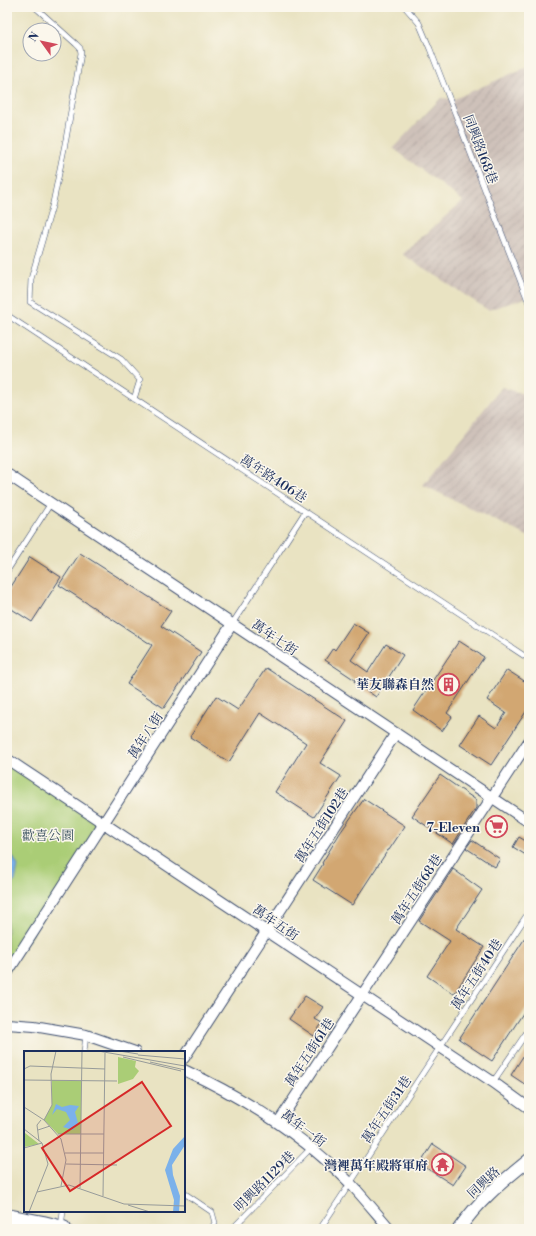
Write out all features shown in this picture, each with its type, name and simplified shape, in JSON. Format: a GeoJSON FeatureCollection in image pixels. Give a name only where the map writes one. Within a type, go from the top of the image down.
{"type":"FeatureCollection","features":[{"type":"Feature","properties":{"kind":"main road"},"geometry":{"type":"LineString","coordinates":[[7,1217],[62,1229]]}},
{"type":"Feature","properties":{"kind":"street","name":"萬年七街"},"geometry":{"type":"LineString","coordinates":[[7,474],[529,822]]}},
{"type":"Feature","properties":{"kind":"street","name":"萬年八街"},"geometry":{"type":"LineString","coordinates":[[7,973],[232,624]]}},
{"type":"Feature","properties":{"kind":"street","name":"萬年五街102巷"},"geometry":{"type":"LineString","coordinates":[[185,1056],[396,733]]}},
{"type":"Feature","properties":{"kind":"street","name":"萬年五街68巷"},"geometry":{"type":"LineString","coordinates":[[362,995],[529,741]]}},
{"type":"Feature","properties":{"kind":"street","name":"萬年五街"},"geometry":{"type":"LineString","coordinates":[[7,759],[493,1082],[529,1108]]}},
{"type":"Feature","properties":{"kind":"street","name":"萬年五街61巷"},"geometry":{"type":"LineString","coordinates":[[278,1123],[362,995]]}},
{"type":"Feature","properties":{"kind":"street"},"geometry":{"type":"LineString","coordinates":[[7,1024],[34,1026],[86,1035],[132,1051]]}},
{"type":"Feature","properties":{"kind":"street","name":"萬年一街"},"geometry":{"type":"LineString","coordinates":[[185,1070],[204,1079],[241,1100],[278,1123],[311,1148],[350,1183],[390,1229]]}},
{"type":"Feature","properties":{"kind":"street","name":"同興路"},"geometry":{"type":"LineString","coordinates":[[459,1229],[486,1196],[529,1160]]}},
{"type":"Feature","properties":{"kind":"lane"},"geometry":{"type":"LineString","coordinates":[[35,7],[76,44],[80,48],[81,53],[53,203],[31,279],[30,302],[121,359],[140,380],[134,399]]}},
{"type":"Feature","properties":{"kind":"lane","name":"同興路168巷"},"geometry":{"type":"LineString","coordinates":[[405,7],[419,23],[430,49],[529,303]]}},
{"type":"Feature","properties":{"kind":"lane","name":"萬年路406巷"},"geometry":{"type":"LineString","coordinates":[[7,315],[529,659]]}},
{"type":"Feature","properties":{"kind":"lane"},"geometry":{"type":"LineString","coordinates":[[7,571],[51,503]]}},
{"type":"Feature","properties":{"kind":"lane","name":"萬年八街"},"geometry":{"type":"LineString","coordinates":[[232,624],[305,512]]}},
{"type":"Feature","properties":{"kind":"lane","name":"萬年五街40巷"},"geometry":{"type":"LineString","coordinates":[[441,1048],[529,912]]}},
{"type":"Feature","properties":{"kind":"lane"},"geometry":{"type":"LineString","coordinates":[[493,1082],[529,1029]]}},
{"type":"Feature","properties":{"kind":"lane"},"geometry":{"type":"LineString","coordinates":[[84,1051],[86,1035]]}},
{"type":"Feature","properties":{"kind":"lane","name":"萬年五街31巷"},"geometry":{"type":"LineString","coordinates":[[320,1229],[441,1048]]}},
{"type":"Feature","properties":{"kind":"lane","name":"明興路1129巷"},"geometry":{"type":"LineString","coordinates":[[232,1229],[311,1148]]}},
{"type":"Feature","properties":{"kind":"lane"},"geometry":{"type":"LineString","coordinates":[[185,1194],[212,1212],[215,1223],[211,1229]]}},
{"type":"Feature","properties":{"kind":"lane"},"geometry":{"type":"LineString","coordinates":[[62,1229],[63,1212]]}},
{"type":"Feature","properties":{"kind":"shaded area"},"geometry":{"type":"Polygon","coordinates":[[[529,66],[529,297],[488,310],[402,254],[463,201],[393,148],[441,98],[454,99],[529,66]]]}},
{"type":"Feature","properties":{"kind":"shaded area"},"geometry":{"type":"Polygon","coordinates":[[[502,387],[529,396],[529,537],[423,485],[502,387]]]}},
{"type":"Feature","properties":{"kind":"green space","name":"歡喜公園"},"geometry":{"type":"Polygon","coordinates":[[[7,759],[104,823],[7,973],[7,759]]]}},
{"type":"Feature","properties":{"kind":"water"},"geometry":{"type":"Polygon","coordinates":[[[7,850],[11,853],[18,866],[15,881],[7,888],[7,850]]]}},
{"type":"Feature","properties":{"kind":"building"},"geometry":{"type":"Polygon","coordinates":[[[80,553],[171,611],[161,626],[201,652],[164,708],[127,684],[152,645],[59,585],[80,553]]]}},
{"type":"Feature","properties":{"kind":"building"},"geometry":{"type":"Polygon","coordinates":[[[30,557],[61,577],[32,622],[7,606],[7,593],[30,557]]]}},
{"type":"Feature","properties":{"kind":"building"},"geometry":{"type":"Polygon","coordinates":[[[353,623],[369,633],[351,660],[368,672],[386,644],[403,655],[376,697],[354,682],[355,680],[325,660],[333,648],[335,650],[353,623]]]}},
{"type":"Feature","properties":{"kind":"building","name":"華友聯森自然"},"geometry":{"type":"Polygon","coordinates":[[[459,641],[484,657],[447,713],[452,717],[442,731],[413,710],[459,641]]]}},
{"type":"Feature","properties":{"kind":"building"},"geometry":{"type":"Polygon","coordinates":[[[266,668],[347,721],[320,763],[341,776],[314,817],[275,792],[306,743],[260,713],[229,762],[190,737],[216,696],[238,710],[266,668]]]}},
{"type":"Feature","properties":{"kind":"building"},"geometry":{"type":"Polygon","coordinates":[[[507,670],[529,684],[529,707],[491,765],[460,745],[479,716],[496,728],[506,713],[487,700],[507,670]]]}},
{"type":"Feature","properties":{"kind":"building"},"geometry":{"type":"Polygon","coordinates":[[[440,775],[476,800],[476,808],[453,844],[412,816],[440,775]]]}},
{"type":"Feature","properties":{"kind":"building"},"geometry":{"type":"Polygon","coordinates":[[[364,799],[405,826],[352,905],[313,880],[340,833],[364,799]]]}},
{"type":"Feature","properties":{"kind":"building"},"geometry":{"type":"Polygon","coordinates":[[[519,837],[529,843],[529,857],[513,847],[519,837]]]}},
{"type":"Feature","properties":{"kind":"building"},"geometry":{"type":"Polygon","coordinates":[[[472,840],[500,859],[495,867],[466,848],[472,840]]]}},
{"type":"Feature","properties":{"kind":"building"},"geometry":{"type":"Polygon","coordinates":[[[453,869],[482,890],[456,929],[484,947],[454,994],[427,976],[450,941],[419,921],[453,869]]]}},
{"type":"Feature","properties":{"kind":"building"},"geometry":{"type":"Polygon","coordinates":[[[529,932],[529,1004],[492,1061],[459,1039],[529,932]]]}},
{"type":"Feature","properties":{"kind":"building"},"geometry":{"type":"Polygon","coordinates":[[[305,996],[323,1007],[315,1019],[322,1023],[314,1036],[289,1019],[305,996]]]}},
{"type":"Feature","properties":{"kind":"building"},"geometry":{"type":"Polygon","coordinates":[[[529,1047],[529,1087],[511,1075],[529,1047]]]}},
{"type":"Feature","properties":{"kind":"building","name":"灣裡萬年殿將軍府"},"geometry":{"type":"Polygon","coordinates":[[[433,1144],[466,1166],[453,1185],[420,1164],[433,1144]]]}},
{"type":"Feature","properties":{"kind":"place","name":"華友聯森自然"},"geometry":{"type":"Point","coordinates":[449,684]}},
{"type":"Feature","properties":{"kind":"place","name":"7-Eleven"},"geometry":{"type":"Point","coordinates":[496,827]}},
{"type":"Feature","properties":{"kind":"place","name":"灣裡萬年殿將軍府"},"geometry":{"type":"Point","coordinates":[443,1165]}}]}
